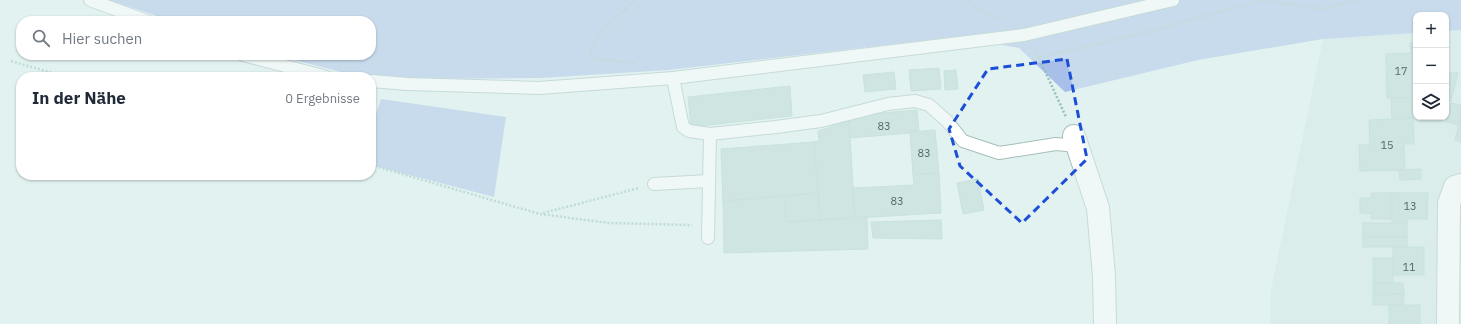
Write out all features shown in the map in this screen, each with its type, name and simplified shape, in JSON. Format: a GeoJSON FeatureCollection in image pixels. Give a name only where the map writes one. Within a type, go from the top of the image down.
{"type":"FeatureCollection","features":[{"type":"Feature","properties":{"kind":"street"},"geometry":{"type":"LineString","coordinates":[[1076,141],[1098,208],[1104,276],[1104,324]]}},
{"type":"Feature","properties":{"kind":"street"},"geometry":{"type":"LineString","coordinates":[[1448,324],[1449,203],[1458,186]]}},
{"type":"Feature","properties":{"kind":"lane"},"geometry":{"type":"LineString","coordinates":[[90,0],[133,16]]}},
{"type":"Feature","properties":{"kind":"lane"},"geometry":{"type":"LineString","coordinates":[[376,81],[407,84],[539,88],[649,81],[1024,35],[1172,0]]}},
{"type":"Feature","properties":{"kind":"lane"},"geometry":{"type":"LineString","coordinates":[[263,60],[308,72]]}},
{"type":"Feature","properties":{"kind":"lane"},"geometry":{"type":"LineString","coordinates":[[673,78],[683,127],[689,131],[710,134],[776,127],[820,121],[888,104],[915,101],[929,105],[947,121],[963,141],[999,154],[1076,141]]}},
{"type":"Feature","properties":{"kind":"lane"},"geometry":{"type":"LineString","coordinates":[[708,238],[710,134]]}},
{"type":"Feature","properties":{"kind":"lane"},"geometry":{"type":"LineString","coordinates":[[654,184],[709,182]]}},
{"type":"Feature","properties":{"kind":"path"},"geometry":{"type":"LineString","coordinates":[[634,0],[597,37],[590,50],[591,57],[597,59],[634,62],[645,69],[649,81]]}},
{"type":"Feature","properties":{"kind":"path"},"geometry":{"type":"LineString","coordinates":[[965,0],[984,12],[1006,21],[1024,35]]}},
{"type":"Feature","properties":{"kind":"path"},"geometry":{"type":"LineString","coordinates":[[1076,141],[1038,58],[1155,30],[1263,0],[1323,9],[1358,0]]}},
{"type":"Feature","properties":{"kind":"path"},"geometry":{"type":"LineString","coordinates":[[11,61],[49,72]]}},
{"type":"Feature","properties":{"kind":"path"},"geometry":{"type":"LineString","coordinates":[[376,166],[540,214],[609,223],[708,225]]}},
{"type":"Feature","properties":{"kind":"path"},"geometry":{"type":"LineString","coordinates":[[540,214],[654,184]]}},
{"type":"Feature","properties":{"kind":"highlighted area"},"geometry":{"type":"Polygon","coordinates":[[[1067,59],[1087,159],[1022,223],[960,166],[949,129],[988,69],[1067,59]]]}},
{"type":"Feature","properties":{"kind":"shaded area"},"geometry":{"type":"Polygon","coordinates":[[[109,0],[1461,0],[1461,30],[1449,31],[1449,12],[1413,12],[1413,33],[1323,39],[1198,60],[1065,92],[1019,48],[955,37],[669,70],[541,78],[411,79],[376,76],[376,72],[341,72],[294,60],[376,60],[376,16],[157,16],[109,0]]]}},
{"type":"Feature","properties":{"kind":"shaded area"},"geometry":{"type":"Polygon","coordinates":[[[1461,30],[1461,324],[1270,324],[1271,290],[1323,39],[1413,33],[1413,120],[1449,120],[1449,31],[1461,30]]]}},
{"type":"Feature","properties":{"kind":"shaded area"},"geometry":{"type":"Polygon","coordinates":[[[381,99],[506,117],[494,197],[376,166],[376,114],[381,99]]]}},
{"type":"Feature","properties":{"kind":"building"},"geometry":{"type":"Polygon","coordinates":[[[1410,43],[1413,43],[1412,98],[1387,98],[1386,54],[1411,53],[1410,43]]]}},
{"type":"Feature","properties":{"kind":"building"},"geometry":{"type":"Polygon","coordinates":[[[939,68],[941,89],[911,91],[909,70],[939,68]]]}},
{"type":"Feature","properties":{"kind":"building"},"geometry":{"type":"Polygon","coordinates":[[[956,70],[958,89],[945,90],[944,71],[956,70]]]}},
{"type":"Feature","properties":{"kind":"building"},"geometry":{"type":"Polygon","coordinates":[[[894,72],[896,89],[865,92],[863,75],[894,72]]]}},
{"type":"Feature","properties":{"kind":"building"},"geometry":{"type":"Polygon","coordinates":[[[1449,73],[1458,73],[1451,101],[1449,101],[1449,73]]]}},
{"type":"Feature","properties":{"kind":"building"},"geometry":{"type":"Polygon","coordinates":[[[790,86],[792,116],[691,127],[688,97],[790,86]]]}},
{"type":"Feature","properties":{"kind":"building"},"geometry":{"type":"Polygon","coordinates":[[[1391,98],[1412,98],[1413,118],[1392,119],[1391,98]]]}},
{"type":"Feature","properties":{"kind":"building"},"geometry":{"type":"Polygon","coordinates":[[[1451,103],[1461,105],[1459,125],[1446,122],[1447,120],[1449,120],[1451,103]]]}},
{"type":"Feature","properties":{"kind":"building"},"geometry":{"type":"Polygon","coordinates":[[[917,110],[919,131],[850,138],[849,121],[872,114],[917,110]]]}},
{"type":"Feature","properties":{"kind":"building"},"geometry":{"type":"Polygon","coordinates":[[[1461,115],[1461,142],[1455,140],[1461,115]]]}},
{"type":"Feature","properties":{"kind":"building"},"geometry":{"type":"Polygon","coordinates":[[[1413,118],[1414,144],[1404,144],[1405,170],[1360,171],[1359,145],[1370,145],[1369,120],[1413,118]]]}},
{"type":"Feature","properties":{"kind":"building"},"geometry":{"type":"Polygon","coordinates":[[[849,121],[855,218],[820,220],[814,142],[819,141],[818,131],[849,121]]]}},
{"type":"Feature","properties":{"kind":"building"},"geometry":{"type":"Polygon","coordinates":[[[935,130],[939,173],[913,175],[910,132],[935,130]]]}},
{"type":"Feature","properties":{"kind":"building"},"geometry":{"type":"Polygon","coordinates":[[[814,142],[818,193],[723,201],[721,149],[814,142]]]}},
{"type":"Feature","properties":{"kind":"building"},"geometry":{"type":"Polygon","coordinates":[[[1421,169],[1421,179],[1400,180],[1399,170],[1421,169]]]}},
{"type":"Feature","properties":{"kind":"building"},"geometry":{"type":"Polygon","coordinates":[[[939,173],[941,213],[855,218],[853,188],[914,185],[913,175],[939,173]]]}},
{"type":"Feature","properties":{"kind":"building"},"geometry":{"type":"Polygon","coordinates":[[[978,179],[984,210],[963,214],[957,183],[978,179]]]}},
{"type":"Feature","properties":{"kind":"building"},"geometry":{"type":"Polygon","coordinates":[[[818,193],[820,220],[786,222],[784,196],[818,193]]]}},
{"type":"Feature","properties":{"kind":"building"},"geometry":{"type":"Polygon","coordinates":[[[1371,193],[1392,193],[1392,219],[1371,219],[1371,214],[1360,213],[1360,198],[1371,198],[1371,193]]]}},
{"type":"Feature","properties":{"kind":"building"},"geometry":{"type":"Polygon","coordinates":[[[1392,193],[1428,193],[1427,219],[1407,219],[1407,223],[1392,223],[1392,193]]]}},
{"type":"Feature","properties":{"kind":"building"},"geometry":{"type":"Polygon","coordinates":[[[784,196],[786,222],[867,217],[868,249],[724,253],[723,201],[784,196]]]}},
{"type":"Feature","properties":{"kind":"building"},"geometry":{"type":"Polygon","coordinates":[[[941,220],[942,239],[873,238],[871,222],[941,220]]]}},
{"type":"Feature","properties":{"kind":"building"},"geometry":{"type":"Polygon","coordinates":[[[1363,223],[1407,223],[1407,237],[1363,237],[1363,223]]]}},
{"type":"Feature","properties":{"kind":"building"},"geometry":{"type":"Polygon","coordinates":[[[1363,237],[1407,237],[1407,247],[1363,247],[1363,237]]]}},
{"type":"Feature","properties":{"kind":"building"},"geometry":{"type":"Polygon","coordinates":[[[1393,247],[1424,247],[1424,275],[1393,275],[1393,247]]]}},
{"type":"Feature","properties":{"kind":"building"},"geometry":{"type":"Polygon","coordinates":[[[1373,258],[1393,258],[1393,283],[1373,283],[1373,258]]]}},
{"type":"Feature","properties":{"kind":"building"},"geometry":{"type":"Polygon","coordinates":[[[1373,283],[1403,283],[1404,294],[1373,295],[1373,283]]]}},
{"type":"Feature","properties":{"kind":"building"},"geometry":{"type":"Polygon","coordinates":[[[1404,294],[1403,305],[1373,305],[1373,295],[1404,294]]]}},
{"type":"Feature","properties":{"kind":"building"},"geometry":{"type":"Polygon","coordinates":[[[1389,305],[1420,305],[1420,324],[1389,324],[1389,305]]]}}]}
